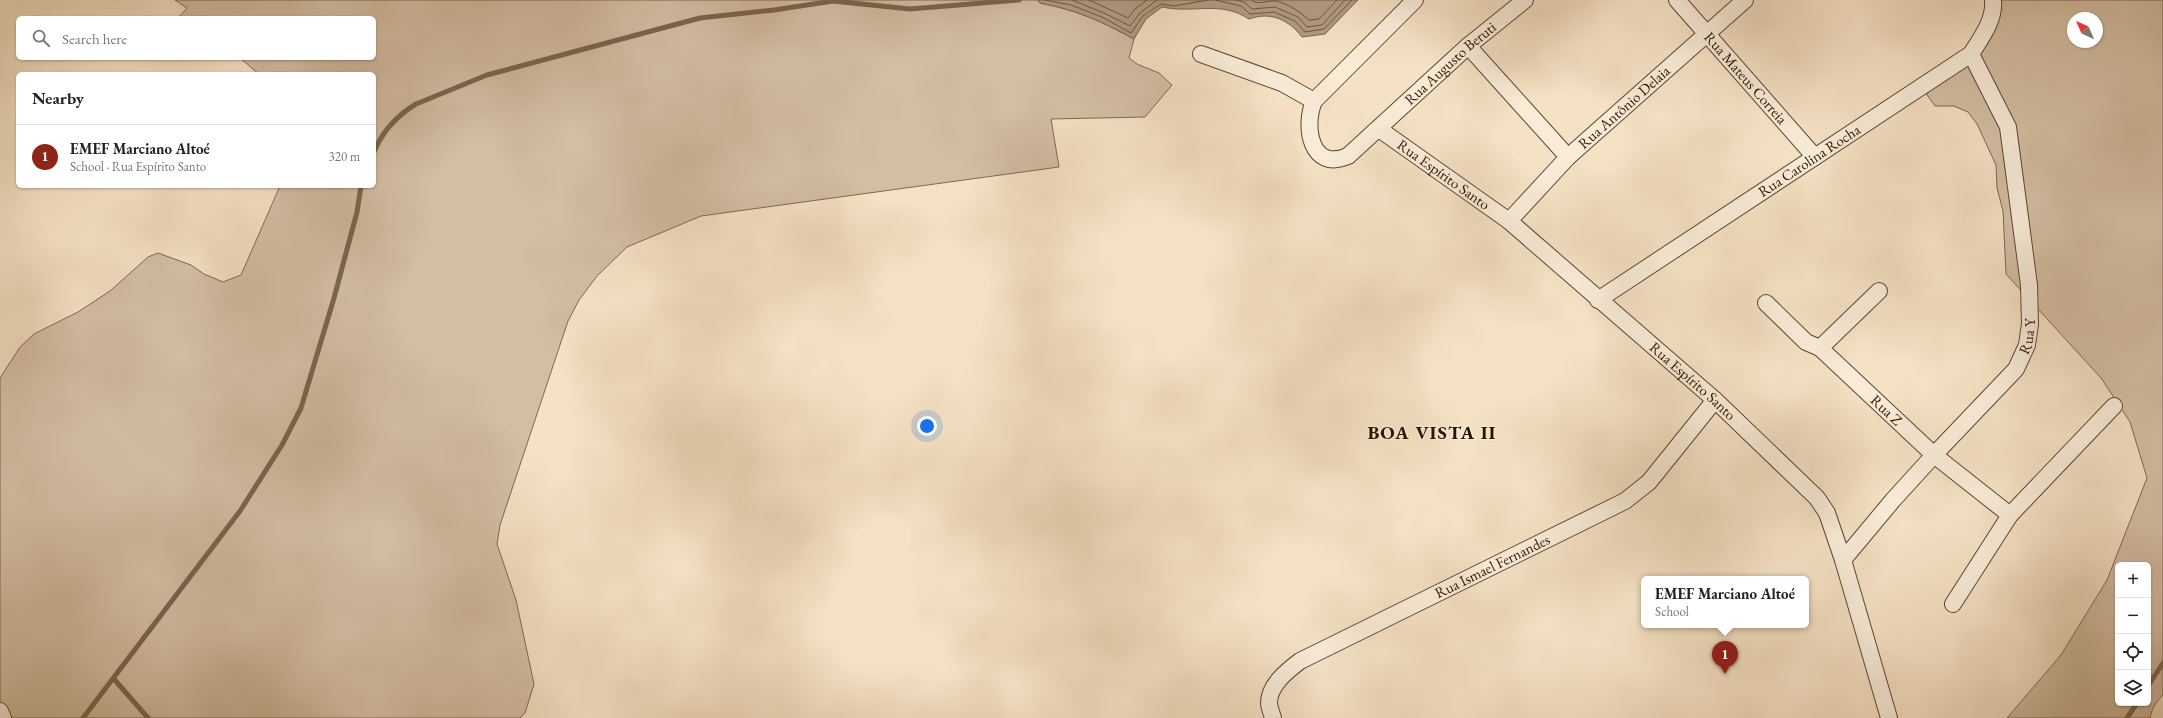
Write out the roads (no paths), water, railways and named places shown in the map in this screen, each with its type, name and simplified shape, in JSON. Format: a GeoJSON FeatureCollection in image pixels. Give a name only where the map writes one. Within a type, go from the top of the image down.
{"type":"FeatureCollection","features":[{"type":"Feature","properties":{"kind":"street"},"geometry":{"type":"LineString","coordinates":[[1201,54],[1282,83],[1314,101],[1416,0]]}},
{"type":"Feature","properties":{"kind":"street","name":"Rua Augusto Beruti"},"geometry":{"type":"LineString","coordinates":[[1314,101],[1309,112],[1308,126],[1312,141],[1322,156],[1329,160],[1339,160],[1348,156],[1468,46],[1525,0]]}},
{"type":"Feature","properties":{"kind":"street","name":"Rua Mateus Correia"},"geometry":{"type":"LineString","coordinates":[[1677,0],[1815,157]]}},
{"type":"Feature","properties":{"kind":"street","name":"Rua Antônio Delaia"},"geometry":{"type":"LineString","coordinates":[[1509,221],[1568,157],[1745,0]]}},
{"type":"Feature","properties":{"kind":"street","name":"Rua Carolina Rocha"},"geometry":{"type":"LineString","coordinates":[[1598,300],[1971,54],[1987,29],[1992,16],[1993,0]]}},
{"type":"Feature","properties":{"kind":"street"},"geometry":{"type":"LineString","coordinates":[[1468,46],[1568,157]]}},
{"type":"Feature","properties":{"kind":"street","name":"Rua Y"},"geometry":{"type":"LineString","coordinates":[[1843,560],[1893,500],[2016,369],[2027,345],[2030,324],[2029,285],[2008,127],[1971,54]]}},
{"type":"Feature","properties":{"kind":"street","name":"Rua Espírito Santo"},"geometry":{"type":"LineString","coordinates":[[1379,129],[1509,221],[1598,300],[1715,400],[1817,498],[1827,513],[1843,560],[1889,718]]}},
{"type":"Feature","properties":{"kind":"street"},"geometry":{"type":"LineString","coordinates":[[1820,348],[1879,291]]}},
{"type":"Feature","properties":{"kind":"street","name":"Rua Z"},"geometry":{"type":"LineString","coordinates":[[1766,303],[1806,342],[1820,348],[1934,455],[2010,515]]}},
{"type":"Feature","properties":{"kind":"street","name":"Rua Ismael Fernandes"},"geometry":{"type":"LineString","coordinates":[[1273,718],[1269,703],[1273,689],[1284,673],[1300,661],[1626,501],[1649,482],[1715,400]]}},
{"type":"Feature","properties":{"kind":"street"},"geometry":{"type":"LineString","coordinates":[[1953,604],[2010,515],[2114,406]]}},
{"type":"Feature","properties":{"kind":"street"},"geometry":{"type":"LineString","coordinates":[[0,711],[3,718]]}},
{"type":"Feature","properties":{"kind":"water"},"geometry":{"type":"Polygon","coordinates":[[[1038,0],[1358,0],[1325,34],[1302,37],[1285,22],[1272,17],[1265,16],[1249,19],[1228,10],[1207,8],[1174,9],[1162,7],[1146,19],[1134,39],[1088,17],[1066,9],[1040,3],[1038,0]]]}},
{"type":"Feature","properties":{"kind":"waterway"},"geometry":{"type":"LineString","coordinates":[[376,147],[391,125],[403,113],[416,104],[487,75],[700,18],[774,10],[833,1],[910,9],[1019,0]]}},
{"type":"Feature","properties":{"kind":"waterway"},"geometry":{"type":"LineString","coordinates":[[83,718],[240,511],[282,445],[301,408],[334,298],[357,212],[361,188]]}},
{"type":"Feature","properties":{"kind":"waterway"},"geometry":{"type":"LineString","coordinates":[[2151,681],[2163,663]]}},
{"type":"Feature","properties":{"kind":"waterway"},"geometry":{"type":"LineString","coordinates":[[114,679],[148,718]]}},
{"type":"Feature","properties":{"kind":"waterway"},"geometry":{"type":"LineString","coordinates":[[2127,718],[2135,706]]}},
{"type":"Feature","properties":{"kind":"place","name":"EMEF Marciano Altoé"},"geometry":{"type":"Point","coordinates":[1725,674]}},
{"type":"Feature","properties":{"kind":"district","name":"BOA VISTA II"},"geometry":{"type":"Point","coordinates":[1432,432]}}]}
